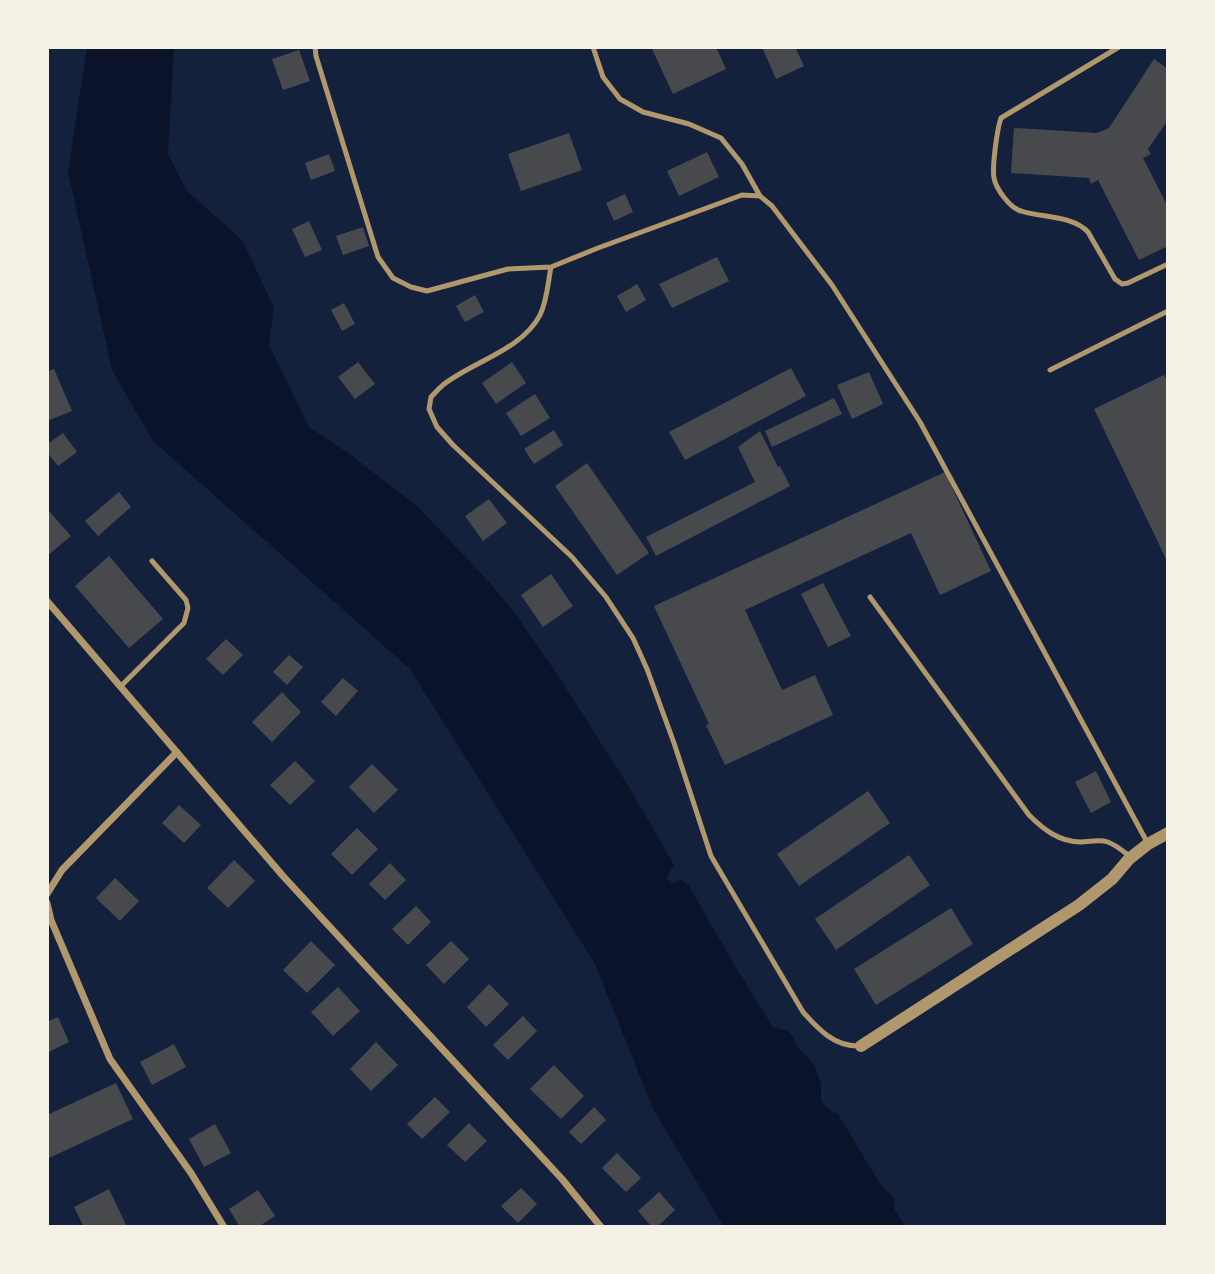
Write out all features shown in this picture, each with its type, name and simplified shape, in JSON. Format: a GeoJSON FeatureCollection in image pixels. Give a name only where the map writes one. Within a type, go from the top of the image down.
{"type":"FeatureCollection","features":[{"type":"Feature","properties":{"kind":"street"},"geometry":{"type":"LineString","coordinates":[[47,601],[283,876],[562,1179],[601,1227]]}},
{"type":"Feature","properties":{"kind":"street"},"geometry":{"type":"LineString","coordinates":[[47,894],[62,870],[177,752]]}},
{"type":"Feature","properties":{"kind":"street"},"geometry":{"type":"LineString","coordinates":[[862,1046],[1079,905],[1112,878],[1130,858],[1168,833]]}},
{"type":"Feature","properties":{"kind":"street"},"geometry":{"type":"LineString","coordinates":[[47,902],[51,920],[110,1059],[191,1173],[224,1227]]}},
{"type":"Feature","properties":{"kind":"lane"},"geometry":{"type":"LineString","coordinates":[[315,47],[378,257],[393,278],[411,287],[426,291],[508,269],[551,267],[742,195],[760,195]]}},
{"type":"Feature","properties":{"kind":"lane"},"geometry":{"type":"LineString","coordinates":[[593,47],[603,77],[620,99],[643,111],[688,124],[721,138],[742,164],[760,195],[772,206],[832,285],[920,422],[1148,844]]}},
{"type":"Feature","properties":{"kind":"lane"},"geometry":{"type":"LineString","coordinates":[[1119,47],[1001,118],[994,178],[1017,211],[1083,227],[1115,279],[1122,284],[1168,264]]}},
{"type":"Feature","properties":{"kind":"lane"},"geometry":{"type":"LineString","coordinates":[[551,267],[541,312],[534,325],[504,349],[444,384],[431,397],[429,409],[438,427],[453,445],[572,556],[606,597],[633,638],[647,669],[711,856],[803,1012],[821,1032],[840,1043],[862,1046]]}},
{"type":"Feature","properties":{"kind":"lane"},"geometry":{"type":"LineString","coordinates":[[1050,370],[1168,311]]}},
{"type":"Feature","properties":{"kind":"lane"},"geometry":{"type":"LineString","coordinates":[[121,686],[184,623],[187,615],[186,600],[152,561]]}},
{"type":"Feature","properties":{"kind":"lane"},"geometry":{"type":"LineString","coordinates":[[870,597],[1038,825],[1067,841],[1110,843],[1130,858]]}},
{"type":"Feature","properties":{"kind":"water"},"geometry":{"type":"Polygon","coordinates":[[[87,47],[174,47],[168,154],[186,190],[242,240],[274,307],[269,345],[309,427],[351,455],[418,507],[492,585],[516,615],[629,787],[674,865],[666,878],[672,884],[680,879],[689,886],[773,1027],[788,1031],[795,1044],[814,1065],[821,1083],[821,1101],[828,1109],[838,1114],[880,1184],[894,1198],[895,1211],[906,1227],[724,1227],[654,1111],[595,964],[410,669],[153,441],[112,370],[68,172],[87,47]]]}},
{"type":"Feature","properties":{"kind":"building"},"geometry":{"type":"Polygon","coordinates":[[[651,47],[716,47],[726,69],[673,94],[651,47]]]}},
{"type":"Feature","properties":{"kind":"building"},"geometry":{"type":"Polygon","coordinates":[[[762,47],[795,47],[804,66],[776,79],[762,47]]]}},
{"type":"Feature","properties":{"kind":"building"},"geometry":{"type":"Polygon","coordinates":[[[299,50],[310,81],[283,90],[272,59],[299,50]]]}},
{"type":"Feature","properties":{"kind":"building"},"geometry":{"type":"Polygon","coordinates":[[[1154,59],[1168,69],[1168,120],[1148,149],[1151,154],[1143,158],[1168,207],[1168,246],[1139,260],[1098,180],[1091,184],[1089,178],[1011,173],[1014,128],[1097,133],[1109,128],[1154,59]]]}},
{"type":"Feature","properties":{"kind":"building"},"geometry":{"type":"Polygon","coordinates":[[[569,133],[582,170],[521,191],[508,154],[569,133]]]}},
{"type":"Feature","properties":{"kind":"building"},"geometry":{"type":"Polygon","coordinates":[[[707,152],[719,177],[679,196],[667,171],[707,152]]]}},
{"type":"Feature","properties":{"kind":"building"},"geometry":{"type":"Polygon","coordinates":[[[329,154],[335,171],[311,180],[305,163],[329,154]]]}},
{"type":"Feature","properties":{"kind":"building"},"geometry":{"type":"Polygon","coordinates":[[[625,194],[633,212],[614,221],[606,203],[625,194]]]}},
{"type":"Feature","properties":{"kind":"building"},"geometry":{"type":"Polygon","coordinates":[[[309,221],[322,250],[305,257],[292,229],[309,221]]]}},
{"type":"Feature","properties":{"kind":"building"},"geometry":{"type":"Polygon","coordinates":[[[363,227],[369,246],[343,255],[336,236],[363,227]]]}},
{"type":"Feature","properties":{"kind":"building"},"geometry":{"type":"Polygon","coordinates":[[[717,257],[729,281],[672,308],[659,284],[717,257]]]}},
{"type":"Feature","properties":{"kind":"building"},"geometry":{"type":"Polygon","coordinates":[[[637,284],[646,300],[626,312],[617,296],[637,284]]]}},
{"type":"Feature","properties":{"kind":"building"},"geometry":{"type":"Polygon","coordinates":[[[475,295],[484,312],[465,322],[456,306],[475,295]]]}},
{"type":"Feature","properties":{"kind":"building"},"geometry":{"type":"Polygon","coordinates":[[[344,303],[355,324],[342,331],[331,310],[344,303]]]}},
{"type":"Feature","properties":{"kind":"building"},"geometry":{"type":"Polygon","coordinates":[[[358,362],[375,384],[355,399],[338,377],[358,362]]]}},
{"type":"Feature","properties":{"kind":"building"},"geometry":{"type":"Polygon","coordinates":[[[512,362],[526,383],[496,404],[482,383],[512,362]]]}},
{"type":"Feature","properties":{"kind":"building"},"geometry":{"type":"Polygon","coordinates":[[[791,368],[806,396],[685,460],[669,432],[791,368]]]}},
{"type":"Feature","properties":{"kind":"building"},"geometry":{"type":"Polygon","coordinates":[[[54,369],[72,411],[47,421],[47,372],[54,369]]]}},
{"type":"Feature","properties":{"kind":"building"},"geometry":{"type":"Polygon","coordinates":[[[869,372],[883,404],[852,419],[837,385],[869,372]]]}},
{"type":"Feature","properties":{"kind":"building"},"geometry":{"type":"Polygon","coordinates":[[[1164,375],[1168,383],[1168,563],[1094,409],[1164,375]]]}},
{"type":"Feature","properties":{"kind":"building"},"geometry":{"type":"Polygon","coordinates":[[[535,394],[550,418],[521,436],[506,413],[535,394]]]}},
{"type":"Feature","properties":{"kind":"building"},"geometry":{"type":"Polygon","coordinates":[[[834,398],[842,414],[772,447],[765,431],[834,398]]]}},
{"type":"Feature","properties":{"kind":"building"},"geometry":{"type":"Polygon","coordinates":[[[554,430],[563,445],[534,464],[524,449],[554,430]]]}},
{"type":"Feature","properties":{"kind":"building"},"geometry":{"type":"Polygon","coordinates":[[[760,431],[790,486],[656,556],[646,537],[755,482],[738,447],[760,431]]]}},
{"type":"Feature","properties":{"kind":"building"},"geometry":{"type":"Polygon","coordinates":[[[63,433],[77,452],[58,466],[47,452],[47,444],[63,433]]]}},
{"type":"Feature","properties":{"kind":"building"},"geometry":{"type":"Polygon","coordinates":[[[587,463],[649,553],[617,575],[555,486],[587,463]]]}},
{"type":"Feature","properties":{"kind":"building"},"geometry":{"type":"Polygon","coordinates":[[[945,472],[991,571],[940,595],[911,533],[745,610],[782,690],[815,675],[833,715],[725,765],[706,725],[709,724],[654,606],[945,472]]]}},
{"type":"Feature","properties":{"kind":"building"},"geometry":{"type":"Polygon","coordinates":[[[119,492],[131,507],[98,536],[85,521],[119,492]]]}},
{"type":"Feature","properties":{"kind":"building"},"geometry":{"type":"Polygon","coordinates":[[[489,499],[507,523],[483,541],[465,516],[489,499]]]}},
{"type":"Feature","properties":{"kind":"building"},"geometry":{"type":"Polygon","coordinates":[[[49,511],[71,536],[47,556],[47,512],[49,511]]]}},
{"type":"Feature","properties":{"kind":"building"},"geometry":{"type":"Polygon","coordinates":[[[109,556],[163,619],[129,648],[75,586],[109,556]]]}},
{"type":"Feature","properties":{"kind":"building"},"geometry":{"type":"Polygon","coordinates":[[[551,574],[573,606],[543,627],[521,595],[551,574]]]}},
{"type":"Feature","properties":{"kind":"building"},"geometry":{"type":"Polygon","coordinates":[[[823,583],[851,636],[828,647],[801,594],[823,583]]]}},
{"type":"Feature","properties":{"kind":"building"},"geometry":{"type":"Polygon","coordinates":[[[226,639],[243,655],[223,675],[206,659],[226,639]]]}},
{"type":"Feature","properties":{"kind":"building"},"geometry":{"type":"Polygon","coordinates":[[[289,655],[303,667],[287,685],[273,672],[289,655]]]}},
{"type":"Feature","properties":{"kind":"building"},"geometry":{"type":"Polygon","coordinates":[[[343,678],[358,691],[336,716],[321,702],[343,678]]]}},
{"type":"Feature","properties":{"kind":"building"},"geometry":{"type":"Polygon","coordinates":[[[282,692],[301,712],[272,742],[252,722],[282,692]]]}},
{"type":"Feature","properties":{"kind":"building"},"geometry":{"type":"Polygon","coordinates":[[[295,761],[315,781],[290,805],[270,785],[295,761]]]}},
{"type":"Feature","properties":{"kind":"building"},"geometry":{"type":"Polygon","coordinates":[[[372,764],[398,790],[374,813],[349,787],[372,764]]]}},
{"type":"Feature","properties":{"kind":"building"},"geometry":{"type":"Polygon","coordinates":[[[1096,771],[1111,802],[1091,813],[1075,782],[1096,771]]]}},
{"type":"Feature","properties":{"kind":"building"},"geometry":{"type":"Polygon","coordinates":[[[868,791],[890,823],[799,886],[777,854],[868,791]]]}},
{"type":"Feature","properties":{"kind":"building"},"geometry":{"type":"Polygon","coordinates":[[[179,805],[201,825],[184,843],[162,823],[179,805]]]}},
{"type":"Feature","properties":{"kind":"building"},"geometry":{"type":"Polygon","coordinates":[[[357,828],[378,849],[352,875],[331,854],[357,828]]]}},
{"type":"Feature","properties":{"kind":"building"},"geometry":{"type":"Polygon","coordinates":[[[909,855],[930,885],[836,950],[815,919],[909,855]]]}},
{"type":"Feature","properties":{"kind":"building"},"geometry":{"type":"Polygon","coordinates":[[[234,860],[255,881],[228,908],[207,888],[234,860]]]}},
{"type":"Feature","properties":{"kind":"building"},"geometry":{"type":"Polygon","coordinates":[[[390,863],[406,880],[385,900],[369,884],[390,863]]]}},
{"type":"Feature","properties":{"kind":"building"},"geometry":{"type":"Polygon","coordinates":[[[115,878],[139,901],[120,921],[96,898],[115,878]]]}},
{"type":"Feature","properties":{"kind":"building"},"geometry":{"type":"Polygon","coordinates":[[[416,906],[431,922],[408,945],[392,929],[416,906]]]}},
{"type":"Feature","properties":{"kind":"building"},"geometry":{"type":"Polygon","coordinates":[[[951,908],[973,944],[876,1005],[854,969],[951,908]]]}},
{"type":"Feature","properties":{"kind":"building"},"geometry":{"type":"Polygon","coordinates":[[[311,941],[335,965],[307,993],[283,970],[311,941]]]}},
{"type":"Feature","properties":{"kind":"building"},"geometry":{"type":"Polygon","coordinates":[[[451,941],[469,959],[444,984],[426,965],[451,941]]]}},
{"type":"Feature","properties":{"kind":"building"},"geometry":{"type":"Polygon","coordinates":[[[489,984],[509,1004],[486,1027],[467,1007],[489,984]]]}},
{"type":"Feature","properties":{"kind":"building"},"geometry":{"type":"Polygon","coordinates":[[[338,987],[360,1011],[333,1036],[311,1012],[338,987]]]}},
{"type":"Feature","properties":{"kind":"building"},"geometry":{"type":"Polygon","coordinates":[[[523,1016],[537,1031],[508,1060],[493,1045],[523,1016]]]}},
{"type":"Feature","properties":{"kind":"building"},"geometry":{"type":"Polygon","coordinates":[[[58,1017],[69,1042],[47,1053],[47,1022],[58,1017]]]}},
{"type":"Feature","properties":{"kind":"building"},"geometry":{"type":"Polygon","coordinates":[[[376,1042],[398,1065],[371,1091],[350,1069],[376,1042]]]}},
{"type":"Feature","properties":{"kind":"building"},"geometry":{"type":"Polygon","coordinates":[[[174,1044],[186,1067],[152,1085],[140,1062],[174,1044]]]}},
{"type":"Feature","properties":{"kind":"building"},"geometry":{"type":"Polygon","coordinates":[[[554,1065],[584,1096],[561,1119],[530,1089],[554,1065]]]}},
{"type":"Feature","properties":{"kind":"building"},"geometry":{"type":"Polygon","coordinates":[[[116,1083],[133,1119],[49,1158],[47,1115],[116,1083]]]}},
{"type":"Feature","properties":{"kind":"building"},"geometry":{"type":"Polygon","coordinates":[[[435,1097],[450,1112],[422,1139],[407,1124],[435,1097]]]}},
{"type":"Feature","properties":{"kind":"building"},"geometry":{"type":"Polygon","coordinates":[[[594,1107],[606,1120],[581,1144],[569,1132],[594,1107]]]}},
{"type":"Feature","properties":{"kind":"building"},"geometry":{"type":"Polygon","coordinates":[[[469,1123],[487,1141],[465,1162],[447,1145],[469,1123]]]}},
{"type":"Feature","properties":{"kind":"building"},"geometry":{"type":"Polygon","coordinates":[[[215,1124],[231,1153],[204,1167],[189,1139],[215,1124]]]}},
{"type":"Feature","properties":{"kind":"building"},"geometry":{"type":"Polygon","coordinates":[[[617,1153],[641,1178],[626,1192],[602,1168],[617,1153]]]}},
{"type":"Feature","properties":{"kind":"building"},"geometry":{"type":"Polygon","coordinates":[[[521,1188],[537,1204],[518,1223],[501,1206],[521,1188]]]}},
{"type":"Feature","properties":{"kind":"building"},"geometry":{"type":"Polygon","coordinates":[[[109,1189],[127,1227],[84,1227],[74,1207],[109,1189]]]}},
{"type":"Feature","properties":{"kind":"building"},"geometry":{"type":"Polygon","coordinates":[[[258,1190],[275,1216],[258,1227],[240,1227],[229,1209],[258,1190]]]}},
{"type":"Feature","properties":{"kind":"building"},"geometry":{"type":"Polygon","coordinates":[[[659,1192],[675,1210],[657,1227],[652,1227],[638,1211],[659,1192]]]}}]}
